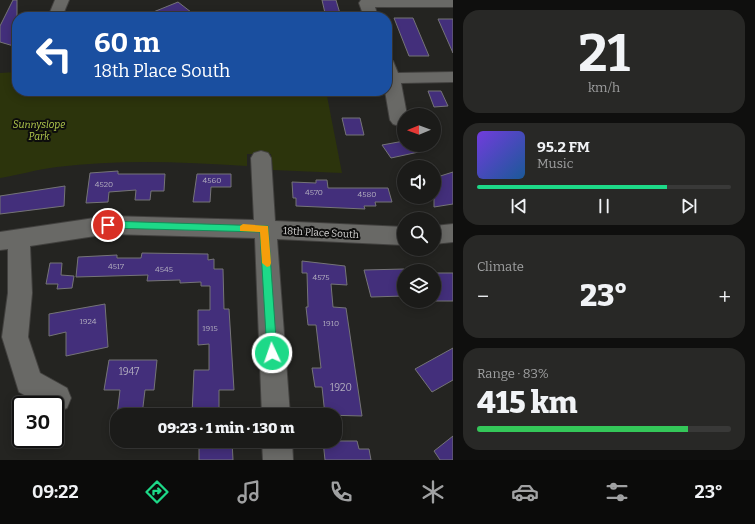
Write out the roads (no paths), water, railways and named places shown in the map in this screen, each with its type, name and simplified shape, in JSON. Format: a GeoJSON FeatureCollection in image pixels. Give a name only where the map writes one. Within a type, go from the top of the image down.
{"type":"FeatureCollection","features":[{"type":"Feature","properties":{"kind":"street"},"geometry":{"type":"LineString","coordinates":[[57,12],[62,0]]}},
{"type":"Feature","properties":{"kind":"street"},"geometry":{"type":"LineString","coordinates":[[369,12],[366,3],[453,1]]}},
{"type":"Feature","properties":{"kind":"street"},"geometry":{"type":"LineString","coordinates":[[392,71],[453,78]]}},
{"type":"Feature","properties":{"kind":"street"},"geometry":{"type":"LineString","coordinates":[[392,86],[397,110]]}},
{"type":"Feature","properties":{"kind":"street"},"geometry":{"type":"LineString","coordinates":[[261,158],[276,408]]}},
{"type":"Feature","properties":{"kind":"street","name":"18th Place South"},"geometry":{"type":"LineString","coordinates":[[9,239],[108,225],[265,229],[397,236]]}},
{"type":"Feature","properties":{"kind":"street"},"geometry":{"type":"LineString","coordinates":[[441,234],[453,233]]}},
{"type":"Feature","properties":{"kind":"street"},"geometry":{"type":"LineString","coordinates":[[9,239],[20,293],[15,337],[29,382],[54,396]]}},
{"type":"Feature","properties":{"kind":"street"},"geometry":{"type":"LineString","coordinates":[[277,448],[278,460]]}},
{"type":"Feature","properties":{"kind":"park label","name":"Sunnyslope Park"},"geometry":{"type":"Point","coordinates":[39,130]}}]}
